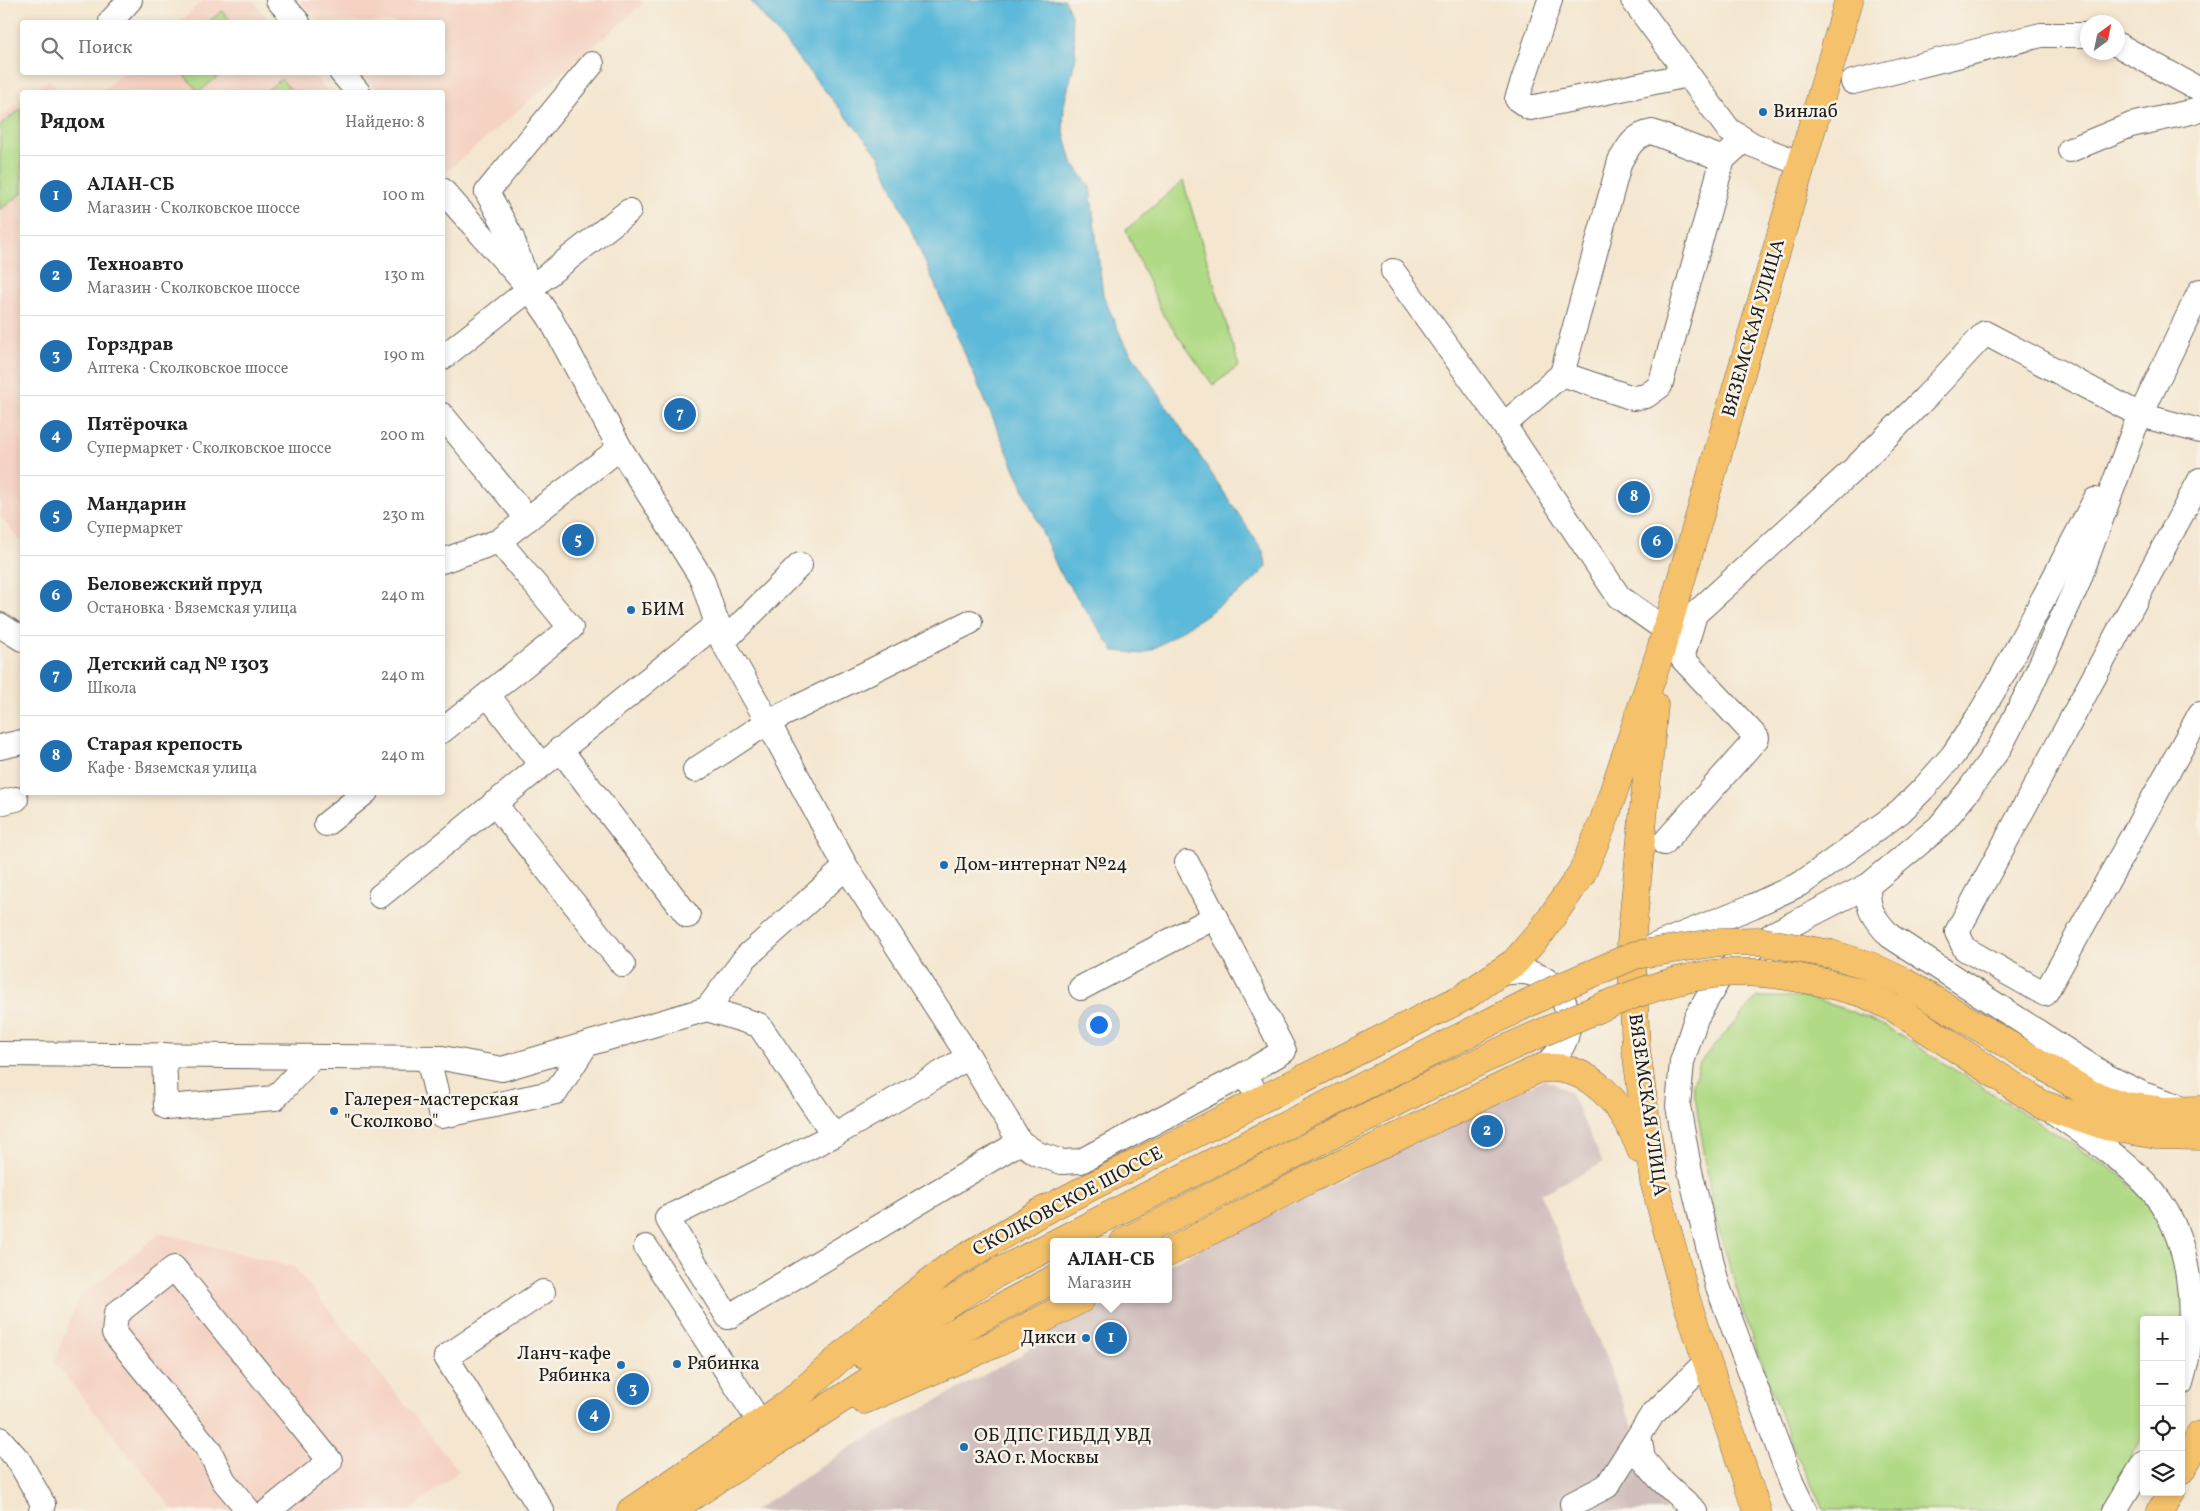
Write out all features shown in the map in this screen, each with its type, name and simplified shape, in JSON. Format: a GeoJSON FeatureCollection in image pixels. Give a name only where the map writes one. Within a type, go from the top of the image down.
{"type":"FeatureCollection","features":[{"type":"Feature","properties":{"kind":"main road","name":"ВЯЗЕМСКАЯ УЛИЦА"},"geometry":{"type":"LineString","coordinates":[[1506,969],[1542,931],[1582,873],[1603,823],[1663,643],[1849,0]]}},
{"type":"Feature","properties":{"kind":"main road","name":"ВЯЗЕМСКАЯ УЛИЦА"},"geometry":{"type":"LineString","coordinates":[[1663,643],[1631,943],[1636,1049],[1654,1181],[1686,1299],[1757,1511]]}},
{"type":"Feature","properties":{"kind":"main road"},"geometry":{"type":"LineString","coordinates":[[1066,1238],[1556,989],[1635,955],[1720,942],[1758,941],[1830,954],[1870,966],[1904,982],[2090,1094],[2125,1106],[2197,1119]]}},
{"type":"Feature","properties":{"kind":"main road","name":"СКОЛКОВСКОЕ ШОССЕ"},"geometry":{"type":"LineString","coordinates":[[631,1511],[787,1405],[888,1315],[948,1268],[1039,1213],[1464,997],[1506,969]]}},
{"type":"Feature","properties":{"kind":"main road"},"geometry":{"type":"LineString","coordinates":[[1132,1238],[1497,1051],[1642,991],[1682,979],[1731,973],[1765,973],[1825,983],[1863,993],[1896,1010],[2041,1104],[2106,1126],[2156,1135],[2197,1119]]}},
{"type":"Feature","properties":{"kind":"main road"},"geometry":{"type":"LineString","coordinates":[[1172,1251],[1310,1178],[1538,1069],[1552,1066],[1564,1068],[1589,1079],[1611,1096],[1632,1126],[1654,1181]]}},
{"type":"Feature","properties":{"kind":"main road"},"geometry":{"type":"LineString","coordinates":[[787,1405],[978,1284],[1050,1246]]}},
{"type":"Feature","properties":{"kind":"main road"},"geometry":{"type":"LineString","coordinates":[[669,1511],[895,1364],[1050,1280]]}},
{"type":"Feature","properties":{"kind":"main road"},"geometry":{"type":"LineString","coordinates":[[753,1455],[870,1397],[997,1343],[1073,1303]]}},
{"type":"Feature","properties":{"kind":"main road"},"geometry":{"type":"LineString","coordinates":[[2185,1463],[2200,1435]]}},
{"type":"Feature","properties":{"kind":"main road"},"geometry":{"type":"LineString","coordinates":[[2161,1511],[2169,1496]]}},
{"type":"Feature","properties":{"kind":"street"},"geometry":{"type":"LineString","coordinates":[[113,20],[130,0]]}},
{"type":"Feature","properties":{"kind":"street"},"geometry":{"type":"LineString","coordinates":[[278,0],[296,20]]}},
{"type":"Feature","properties":{"kind":"street"},"geometry":{"type":"LineString","coordinates":[[1550,0],[1517,99],[1530,108],[1688,75]]}},
{"type":"Feature","properties":{"kind":"street"},"geometry":{"type":"LineString","coordinates":[[1634,0],[1729,130],[1744,140],[1802,164]]}},
{"type":"Feature","properties":{"kind":"street"},"geometry":{"type":"LineString","coordinates":[[1852,82],[2041,35],[2080,35]]}},
{"type":"Feature","properties":{"kind":"street"},"geometry":{"type":"LineString","coordinates":[[2125,49],[2200,90]]}},
{"type":"Feature","properties":{"kind":"street"},"geometry":{"type":"LineString","coordinates":[[530,289],[512,238],[487,192],[592,64]]}},
{"type":"Feature","properties":{"kind":"street"},"geometry":{"type":"LineString","coordinates":[[344,75],[356,90]]}},
{"type":"Feature","properties":{"kind":"street"},"geometry":{"type":"LineString","coordinates":[[2070,150],[2131,125],[2200,110]]}},
{"type":"Feature","properties":{"kind":"street"},"geometry":{"type":"LineString","coordinates":[[1504,425],[1562,374],[1620,161],[1631,142],[1641,134],[1652,132],[1722,159]]}},
{"type":"Feature","properties":{"kind":"street"},"geometry":{"type":"LineString","coordinates":[[1562,374],[1633,398],[1646,396],[1660,386],[1722,159],[1744,140]]}},
{"type":"Feature","properties":{"kind":"street"},"geometry":{"type":"LineString","coordinates":[[445,193],[530,289],[550,318],[620,448],[702,579],[721,632],[846,867],[969,1057],[1020,1142],[1038,1154],[1062,1162],[1081,1161],[1245,1074],[1284,1051],[1187,864]]}},
{"type":"Feature","properties":{"kind":"street"},"geometry":{"type":"LineString","coordinates":[[445,356],[629,211]]}},
{"type":"Feature","properties":{"kind":"street"},"geometry":{"type":"LineString","coordinates":[[1393,271],[1504,425],[1619,597],[1663,643]]}},
{"type":"Feature","properties":{"kind":"street"},"geometry":{"type":"LineString","coordinates":[[1635,955],[1753,906],[1802,882],[1900,812],[1953,755],[2004,673],[2136,424],[2200,291]]}},
{"type":"Feature","properties":{"kind":"street"},"geometry":{"type":"LineString","coordinates":[[1664,843],[1757,738],[1682,658],[1695,614],[1854,469],[1925,398],[1985,333],[2136,424],[2200,431]]}},
{"type":"Feature","properties":{"kind":"street"},"geometry":{"type":"LineString","coordinates":[[445,419],[528,519]]}},
{"type":"Feature","properties":{"kind":"street"},"geometry":{"type":"LineString","coordinates":[[1805,1511],[1792,1484],[1717,1284],[1689,1168],[1678,1106],[1682,1062],[1696,1018],[1718,980],[1741,957],[1773,934],[1868,886],[1939,826],[2000,747],[2029,690],[2077,585],[2136,424]]}},
{"type":"Feature","properties":{"kind":"street"},"geometry":{"type":"LineString","coordinates":[[445,560],[499,541],[620,448]]}},
{"type":"Feature","properties":{"kind":"street"},"geometry":{"type":"LineString","coordinates":[[2200,480],[1957,932],[1965,949],[2045,994],[2200,714]]}},
{"type":"Feature","properties":{"kind":"street"},"geometry":{"type":"LineString","coordinates":[[445,729],[571,628],[499,541]]}},
{"type":"Feature","properties":{"kind":"street"},"geometry":{"type":"LineString","coordinates":[[380,896],[560,749],[721,632],[800,565]]}},
{"type":"Feature","properties":{"kind":"street"},"geometry":{"type":"LineString","coordinates":[[695,770],[768,722],[970,622]]}},
{"type":"Feature","properties":{"kind":"street"},"geometry":{"type":"LineString","coordinates":[[0,625],[20,638]]}},
{"type":"Feature","properties":{"kind":"street"},"geometry":{"type":"LineString","coordinates":[[488,695],[541,765]]}},
{"type":"Feature","properties":{"kind":"street"},"geometry":{"type":"LineString","coordinates":[[0,746],[20,742]]}},
{"type":"Feature","properties":{"kind":"street"},"geometry":{"type":"LineString","coordinates":[[560,749],[688,916]]}},
{"type":"Feature","properties":{"kind":"street"},"geometry":{"type":"LineString","coordinates":[[326,824],[362,795]]}},
{"type":"Feature","properties":{"kind":"street"},"geometry":{"type":"LineString","coordinates":[[494,803],[622,965]]}},
{"type":"Feature","properties":{"kind":"street"},"geometry":{"type":"LineString","coordinates":[[707,1009],[746,957],[846,867]]}},
{"type":"Feature","properties":{"kind":"street"},"geometry":{"type":"LineString","coordinates":[[1868,886],[1868,906],[1873,918],[1890,936],[2106,1076],[2197,1119]]}},
{"type":"Feature","properties":{"kind":"street"},"geometry":{"type":"LineString","coordinates":[[1081,988],[1215,917]]}},
{"type":"Feature","properties":{"kind":"street"},"geometry":{"type":"LineString","coordinates":[[1941,969],[1965,949]]}},
{"type":"Feature","properties":{"kind":"street"},"geometry":{"type":"LineString","coordinates":[[1506,969],[1532,973],[1548,981],[1564,1002],[1568,1019],[1566,1036],[1553,1059],[1538,1069]]}},
{"type":"Feature","properties":{"kind":"street"},"geometry":{"type":"LineString","coordinates":[[0,1054],[442,1058],[502,1069],[707,1009],[760,1025],[834,1135]]}},
{"type":"Feature","properties":{"kind":"street"},"geometry":{"type":"LineString","coordinates":[[428,1058],[442,1116],[556,1092],[586,1045]]}},
{"type":"Feature","properties":{"kind":"street"},"geometry":{"type":"LineString","coordinates":[[164,1055],[166,1107],[275,1098],[313,1057]]}},
{"type":"Feature","properties":{"kind":"street"},"geometry":{"type":"LineString","coordinates":[[969,1057],[834,1135],[667,1218],[728,1317],[1020,1142]]}},
{"type":"Feature","properties":{"kind":"street"},"geometry":{"type":"LineString","coordinates":[[1245,1074],[1260,1101]]}},
{"type":"Feature","properties":{"kind":"street"},"geometry":{"type":"LineString","coordinates":[[2041,1104],[2112,1154],[2146,1183],[2175,1226],[2192,1278],[2196,1304],[2192,1339],[2185,1367]]}},
{"type":"Feature","properties":{"kind":"street"},"geometry":{"type":"LineString","coordinates":[[646,1247],[761,1424]]}},
{"type":"Feature","properties":{"kind":"street"},"geometry":{"type":"LineString","coordinates":[[249,1511],[224,1481],[209,1450],[114,1333],[116,1314],[174,1268],[330,1461],[268,1511]]}},
{"type":"Feature","properties":{"kind":"street"},"geometry":{"type":"LineString","coordinates":[[542,1511],[446,1357],[543,1292]]}},
{"type":"Feature","properties":{"kind":"street"},"geometry":{"type":"LineString","coordinates":[[1572,1504],[1606,1486],[1652,1415],[1706,1362]]}},
{"type":"Feature","properties":{"kind":"street"},"geometry":{"type":"LineString","coordinates":[[1639,1436],[1643,1459],[1659,1478],[1695,1511]]}},
{"type":"Feature","properties":{"kind":"street"},"geometry":{"type":"LineString","coordinates":[[0,1439],[19,1461],[44,1504],[41,1511]]}},
{"type":"Feature","properties":{"kind":"street"},"geometry":{"type":"LineString","coordinates":[[2114,1511],[2140,1469]]}},
{"type":"Feature","properties":{"kind":"shaded area"},"geometry":{"type":"Polygon","coordinates":[[[204,0],[252,0],[269,20],[181,20],[204,0]]]}},
{"type":"Feature","properties":{"kind":"shaded area"},"geometry":{"type":"Polygon","coordinates":[[[300,0],[640,0],[643,4],[446,172],[445,90],[377,90],[364,75],[445,75],[445,20],[317,20],[300,0]]]}},
{"type":"Feature","properties":{"kind":"shaded area"},"geometry":{"type":"Polygon","coordinates":[[[121,75],[314,75],[326,90],[103,90],[121,75]]]}},
{"type":"Feature","properties":{"kind":"shaded area"},"geometry":{"type":"Polygon","coordinates":[[[49,79],[58,90],[35,90],[49,79]]]}},
{"type":"Feature","properties":{"kind":"shaded area"},"geometry":{"type":"Polygon","coordinates":[[[20,102],[20,541],[0,516],[0,117],[20,102]]]}},
{"type":"Feature","properties":{"kind":"shaded area"},"geometry":{"type":"Polygon","coordinates":[[[1544,1079],[1570,1092],[1603,1163],[1541,1194],[1666,1511],[753,1511],[856,1444],[1021,1355],[1064,1315],[1089,1303],[1172,1303],[1172,1263],[1544,1079]]]}},
{"type":"Feature","properties":{"kind":"shaded area"},"geometry":{"type":"Polygon","coordinates":[[[160,1233],[294,1267],[459,1471],[409,1511],[174,1511],[54,1362],[78,1299],[160,1233]]]}},
{"type":"Feature","properties":{"kind":"green space"},"geometry":{"type":"Polygon","coordinates":[[[222,11],[230,20],[211,20],[222,11]]]}},
{"type":"Feature","properties":{"kind":"green space"},"geometry":{"type":"Polygon","coordinates":[[[184,75],[220,75],[201,90],[197,90],[184,75]]]}},
{"type":"Feature","properties":{"kind":"green space"},"geometry":{"type":"Polygon","coordinates":[[[281,79],[291,90],[267,90],[281,79]]]}},
{"type":"Feature","properties":{"kind":"green space"},"geometry":{"type":"Polygon","coordinates":[[[20,110],[20,195],[0,210],[0,125],[20,110]]]}},
{"type":"Feature","properties":{"kind":"green space"},"geometry":{"type":"Polygon","coordinates":[[[1183,181],[1239,366],[1213,385],[1163,315],[1126,230],[1183,181]]]}},
{"type":"Feature","properties":{"kind":"green space"},"geometry":{"type":"Polygon","coordinates":[[[1757,997],[1806,997],[1851,1011],[1885,1026],[2121,1175],[2146,1202],[2166,1238],[2183,1282],[2181,1316],[2140,1316],[2140,1442],[2106,1501],[2097,1511],[1824,1510],[1791,1444],[1744,1314],[1714,1214],[1693,1084],[1700,1062],[1757,997]]]}},
{"type":"Feature","properties":{"kind":"water"},"geometry":{"type":"Polygon","coordinates":[[[750,0],[1065,0],[1071,15],[1076,56],[1064,105],[1063,129],[1072,162],[1090,187],[1103,295],[1123,341],[1263,551],[1267,567],[1246,588],[1160,645],[1143,654],[1114,651],[1059,571],[879,156],[750,0]]]}},
{"type":"Feature","properties":{"kind":"place","name":"Винлаб"},"geometry":{"type":"Point","coordinates":[1763,112]}},
{"type":"Feature","properties":{"kind":"place","name":"Детский сад № 1303"},"geometry":{"type":"Point","coordinates":[680,414]}},
{"type":"Feature","properties":{"kind":"place","name":"Старая крепость"},"geometry":{"type":"Point","coordinates":[1634,497]}},
{"type":"Feature","properties":{"kind":"place","name":"Мандарин"},"geometry":{"type":"Point","coordinates":[578,540]}},
{"type":"Feature","properties":{"kind":"place","name":"Беловежский пруд"},"geometry":{"type":"Point","coordinates":[1657,542]}},
{"type":"Feature","properties":{"kind":"place","name":"БИМ"},"geometry":{"type":"Point","coordinates":[631,610]}},
{"type":"Feature","properties":{"kind":"place","name":"Дом-интернат №24"},"geometry":{"type":"Point","coordinates":[944,865]}},
{"type":"Feature","properties":{"kind":"place","name":"Галерея-мастерская \"Сколково\""},"geometry":{"type":"Point","coordinates":[334,1111]}},
{"type":"Feature","properties":{"kind":"place","name":"Техноавто"},"geometry":{"type":"Point","coordinates":[1487,1131]}},
{"type":"Feature","properties":{"kind":"place","name":"Дикси"},"geometry":{"type":"Point","coordinates":[1086,1338]}},
{"type":"Feature","properties":{"kind":"place","name":"АЛАН-СБ"},"geometry":{"type":"Point","coordinates":[1111,1338]}},
{"type":"Feature","properties":{"kind":"place","name":"Рябинка"},"geometry":{"type":"Point","coordinates":[677,1364]}},
{"type":"Feature","properties":{"kind":"place","name":"Ланч-кафе Рябинка"},"geometry":{"type":"Point","coordinates":[621,1365]}},
{"type":"Feature","properties":{"kind":"place","name":"Горздрав"},"geometry":{"type":"Point","coordinates":[633,1389]}},
{"type":"Feature","properties":{"kind":"place","name":"Пятёрочка"},"geometry":{"type":"Point","coordinates":[594,1415]}},
{"type":"Feature","properties":{"kind":"place","name":"ОБ ДПС ГИБДД УВД ЗАО г. Москвы"},"geometry":{"type":"Point","coordinates":[964,1447]}}]}
